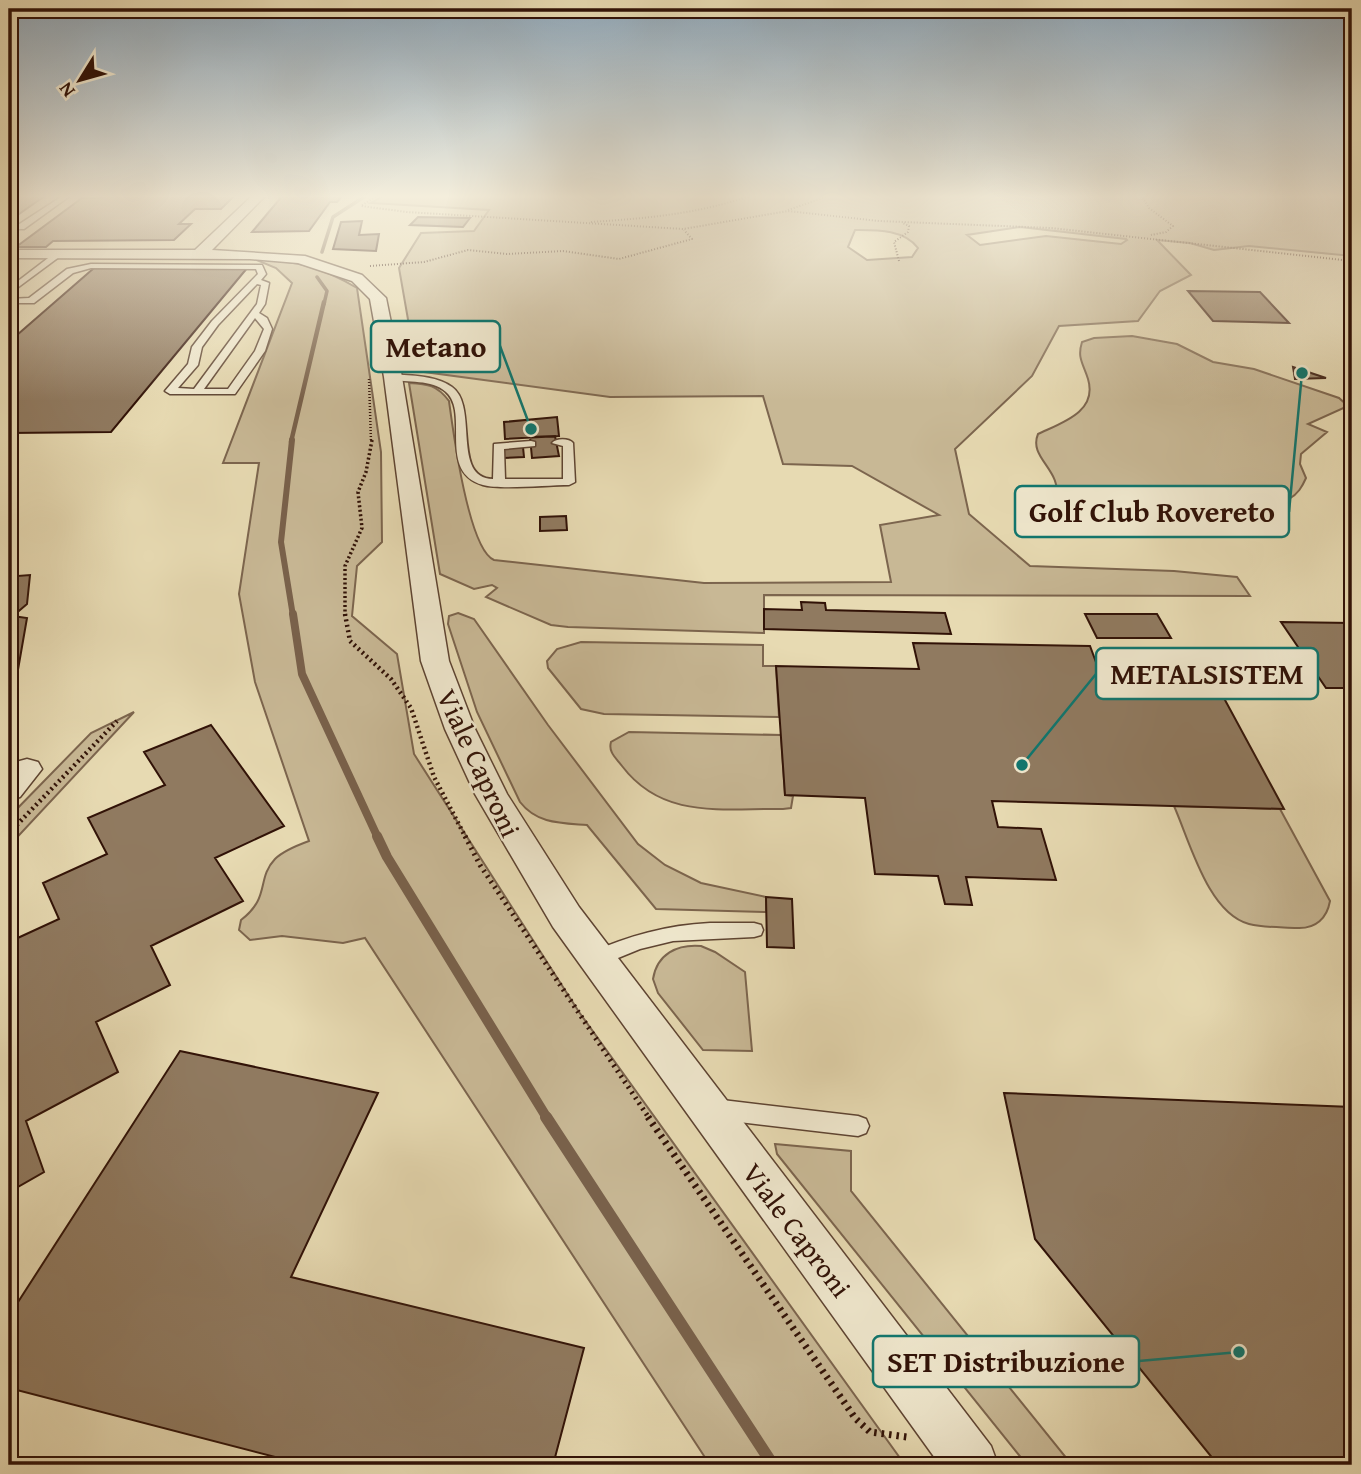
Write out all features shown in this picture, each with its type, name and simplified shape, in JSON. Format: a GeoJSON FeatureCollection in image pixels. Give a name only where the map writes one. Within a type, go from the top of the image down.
{"type":"FeatureCollection","features":[{"type":"Feature","properties":{"kind":"street","name":"Viale Caproni"},"geometry":{"type":"LineString","coordinates":[[316,264],[357,278],[378,298],[386,353],[393,377],[427,626],[448,705],[481,779],[507,827],[596,959],[972,1465]]}},
{"type":"Feature","properties":{"kind":"lane"},"geometry":{"type":"LineString","coordinates":[[9,292],[46,264]]}},
{"type":"Feature","properties":{"kind":"lane"},"geometry":{"type":"LineString","coordinates":[[9,302],[31,301],[71,271],[91,266],[259,267],[261,274],[215,323],[197,347],[193,365],[170,391],[231,392],[260,351],[268,329],[264,320],[255,314]]}},
{"type":"Feature","properties":{"kind":"lane"},"geometry":{"type":"LineString","coordinates":[[197,391],[261,304],[265,283],[255,281]]}},
{"type":"Feature","properties":{"kind":"lane"},"geometry":{"type":"LineString","coordinates":[[393,377],[432,379],[453,391],[460,406],[462,450],[467,468],[473,477],[485,482],[569,481],[568,443],[557,443]]}},
{"type":"Feature","properties":{"kind":"lane"},"geometry":{"type":"LineString","coordinates":[[499,482],[498,446],[531,444]]}},
{"type":"Feature","properties":{"kind":"lane"},"geometry":{"type":"LineString","coordinates":[[596,959],[632,941],[669,932],[754,930]]}},
{"type":"Feature","properties":{"kind":"lane"},"geometry":{"type":"LineString","coordinates":[[707,1108],[858,1126]]}},
{"type":"Feature","properties":{"kind":"path"},"geometry":{"type":"LineString","coordinates":[[343,272],[361,266],[396,264]]}},
{"type":"Feature","properties":{"kind":"path"},"geometry":{"type":"LineString","coordinates":[[9,833],[117,721]]}},
{"type":"Feature","properties":{"kind":"shaded area"},"geometry":{"type":"Polygon","coordinates":[[[266,264],[308,266],[331,274],[357,288],[381,452],[382,542],[357,566],[352,616],[397,654],[414,754],[579,1012],[905,1465],[710,1465],[365,938],[343,943],[282,936],[250,940],[239,930],[241,920],[260,896],[269,866],[286,851],[309,841],[255,682],[239,594],[259,463],[223,463],[292,283],[276,268],[266,264]]]}},
{"type":"Feature","properties":{"kind":"shaded area"},"geometry":{"type":"Polygon","coordinates":[[[402,264],[1180,264],[1191,275],[1160,291],[1138,321],[1059,326],[1032,376],[955,449],[969,514],[1030,566],[1174,571],[1237,577],[1250,596],[764,595],[764,633],[551,625],[486,597],[497,588],[492,585],[474,589],[440,574],[409,383],[432,386],[449,401],[469,513],[485,551],[494,560],[704,583],[891,582],[880,525],[939,515],[852,466],[783,464],[763,396],[610,397],[417,371],[399,268],[402,264]]]}},
{"type":"Feature","properties":{"kind":"shaded area"},"geometry":{"type":"Polygon","coordinates":[[[1132,336],[1177,344],[1213,362],[1254,369],[1339,398],[1348,406],[1308,424],[1327,432],[1301,454],[1300,464],[1306,478],[1297,493],[1271,506],[1248,512],[1195,520],[1141,522],[1098,517],[1057,500],[1055,480],[1037,450],[1038,434],[1075,415],[1088,400],[1088,379],[1080,357],[1082,342],[1094,338],[1132,336]]]}},
{"type":"Feature","properties":{"kind":"shaded area"},"geometry":{"type":"Polygon","coordinates":[[[458,613],[474,619],[548,725],[638,844],[665,865],[701,883],[766,897],[766,912],[656,909],[587,825],[550,821],[527,809],[520,802],[477,712],[448,624],[449,616],[458,613]]]}},
{"type":"Feature","properties":{"kind":"shaded area"},"geometry":{"type":"Polygon","coordinates":[[[581,642],[763,645],[763,666],[776,666],[779,717],[604,714],[581,709],[548,668],[547,661],[557,649],[581,642]]]}},
{"type":"Feature","properties":{"kind":"shaded area"},"geometry":{"type":"Polygon","coordinates":[[[134,712],[9,846],[9,817],[91,733],[134,712]]]}},
{"type":"Feature","properties":{"kind":"shaded area"},"geometry":{"type":"Polygon","coordinates":[[[629,732],[781,735],[785,795],[793,796],[791,808],[695,807],[656,795],[638,783],[612,752],[611,742],[629,732]]]}},
{"type":"Feature","properties":{"kind":"shaded area"},"geometry":{"type":"Polygon","coordinates":[[[1174,806],[1280,809],[1330,901],[1326,913],[1320,921],[1304,928],[1267,927],[1249,924],[1235,917],[1211,891],[1174,806]]]}},
{"type":"Feature","properties":{"kind":"shaded area"},"geometry":{"type":"Polygon","coordinates":[[[701,946],[745,972],[752,1051],[703,1050],[658,993],[653,979],[655,970],[664,957],[676,949],[701,946]]]}},
{"type":"Feature","properties":{"kind":"shaded area"},"geometry":{"type":"Polygon","coordinates":[[[775,1144],[851,1151],[851,1191],[1072,1465],[1027,1465],[777,1154],[775,1144]]]}},
{"type":"Feature","properties":{"kind":"building"},"geometry":{"type":"Polygon","coordinates":[[[248,267],[111,432],[9,433],[9,342],[94,268],[248,267]]]}},
{"type":"Feature","properties":{"kind":"building"},"geometry":{"type":"Polygon","coordinates":[[[1188,291],[1260,292],[1289,323],[1213,321],[1188,291]]]}},
{"type":"Feature","properties":{"kind":"building"},"geometry":{"type":"Polygon","coordinates":[[[1293,367],[1326,378],[1295,379],[1293,367]]]}},
{"type":"Feature","properties":{"kind":"building"},"geometry":{"type":"Polygon","coordinates":[[[557,417],[559,436],[505,439],[504,422],[557,417]]]}},
{"type":"Feature","properties":{"kind":"building"},"geometry":{"type":"Polygon","coordinates":[[[555,436],[559,456],[532,458],[530,437],[555,436]]]}},
{"type":"Feature","properties":{"kind":"building"},"geometry":{"type":"Polygon","coordinates":[[[523,447],[524,457],[503,458],[501,449],[523,447]]]}},
{"type":"Feature","properties":{"kind":"building"},"geometry":{"type":"Polygon","coordinates":[[[566,516],[567,530],[540,531],[540,517],[566,516]]]}},
{"type":"Feature","properties":{"kind":"building"},"geometry":{"type":"Polygon","coordinates":[[[18,572],[18,576],[30,575],[27,604],[13,616],[27,618],[12,704],[9,705],[9,574],[18,572]]]}},
{"type":"Feature","properties":{"kind":"building"},"geometry":{"type":"Polygon","coordinates":[[[801,602],[825,603],[826,610],[945,613],[951,634],[764,629],[764,609],[802,610],[801,602]]]}},
{"type":"Feature","properties":{"kind":"building"},"geometry":{"type":"Polygon","coordinates":[[[1085,614],[1157,614],[1171,638],[1097,638],[1085,614]]]}},
{"type":"Feature","properties":{"kind":"building"},"geometry":{"type":"Polygon","coordinates":[[[1281,622],[1352,623],[1352,688],[1326,688],[1281,622]]]}},
{"type":"Feature","properties":{"kind":"building"},"geometry":{"type":"Polygon","coordinates":[[[913,643],[1090,646],[1100,673],[1212,676],[1284,809],[992,801],[998,827],[1041,829],[1056,880],[966,877],[972,905],[945,904],[938,876],[875,874],[865,798],[785,795],[776,666],[919,669],[913,643]]]}},
{"type":"Feature","properties":{"kind":"building"},"geometry":{"type":"Polygon","coordinates":[[[211,725],[284,826],[215,858],[243,901],[151,946],[170,985],[96,1022],[118,1072],[26,1121],[44,1172],[9,1192],[9,942],[59,919],[43,883],[107,854],[88,818],[165,785],[144,752],[211,725]]]}},
{"type":"Feature","properties":{"kind":"building"},"geometry":{"type":"Polygon","coordinates":[[[766,897],[792,899],[794,948],[767,947],[766,897]]]}},
{"type":"Feature","properties":{"kind":"building"},"geometry":{"type":"Polygon","coordinates":[[[180,1051],[378,1093],[291,1277],[584,1348],[553,1465],[306,1465],[9,1388],[9,1316],[180,1051]]]}},
{"type":"Feature","properties":{"kind":"building"},"geometry":{"type":"Polygon","coordinates":[[[1004,1093],[1352,1107],[1352,1465],[1218,1465],[1035,1239],[1004,1093]]]}},
{"type":"Feature","properties":{"kind":"waterway"},"geometry":{"type":"LineString","coordinates":[[317,277],[327,291],[324,304]]}},
{"type":"Feature","properties":{"kind":"waterway"},"geometry":{"type":"LineString","coordinates":[[291,442],[324,302]]}},
{"type":"Feature","properties":{"kind":"waterway"},"geometry":{"type":"LineString","coordinates":[[292,440],[281,542],[293,616]]}},
{"type":"Feature","properties":{"kind":"waterway"},"geometry":{"type":"LineString","coordinates":[[293,614],[302,674],[378,838]]}},
{"type":"Feature","properties":{"kind":"waterway"},"geometry":{"type":"LineString","coordinates":[[377,836],[387,857],[547,1118]]}},
{"type":"Feature","properties":{"kind":"waterway"},"geometry":{"type":"LineString","coordinates":[[546,1117],[773,1465]]}},
{"type":"Feature","properties":{"kind":"place","name":"Golf Club Rovereto"},"geometry":{"type":"Point","coordinates":[1302,373]}},
{"type":"Feature","properties":{"kind":"place","name":"Metano"},"geometry":{"type":"Point","coordinates":[531,429]}},
{"type":"Feature","properties":{"kind":"place","name":"METALSISTEM"},"geometry":{"type":"Point","coordinates":[1022,765]}},
{"type":"Feature","properties":{"kind":"place","name":"SET Distribuzione"},"geometry":{"type":"Point","coordinates":[1239,1352]}}]}
